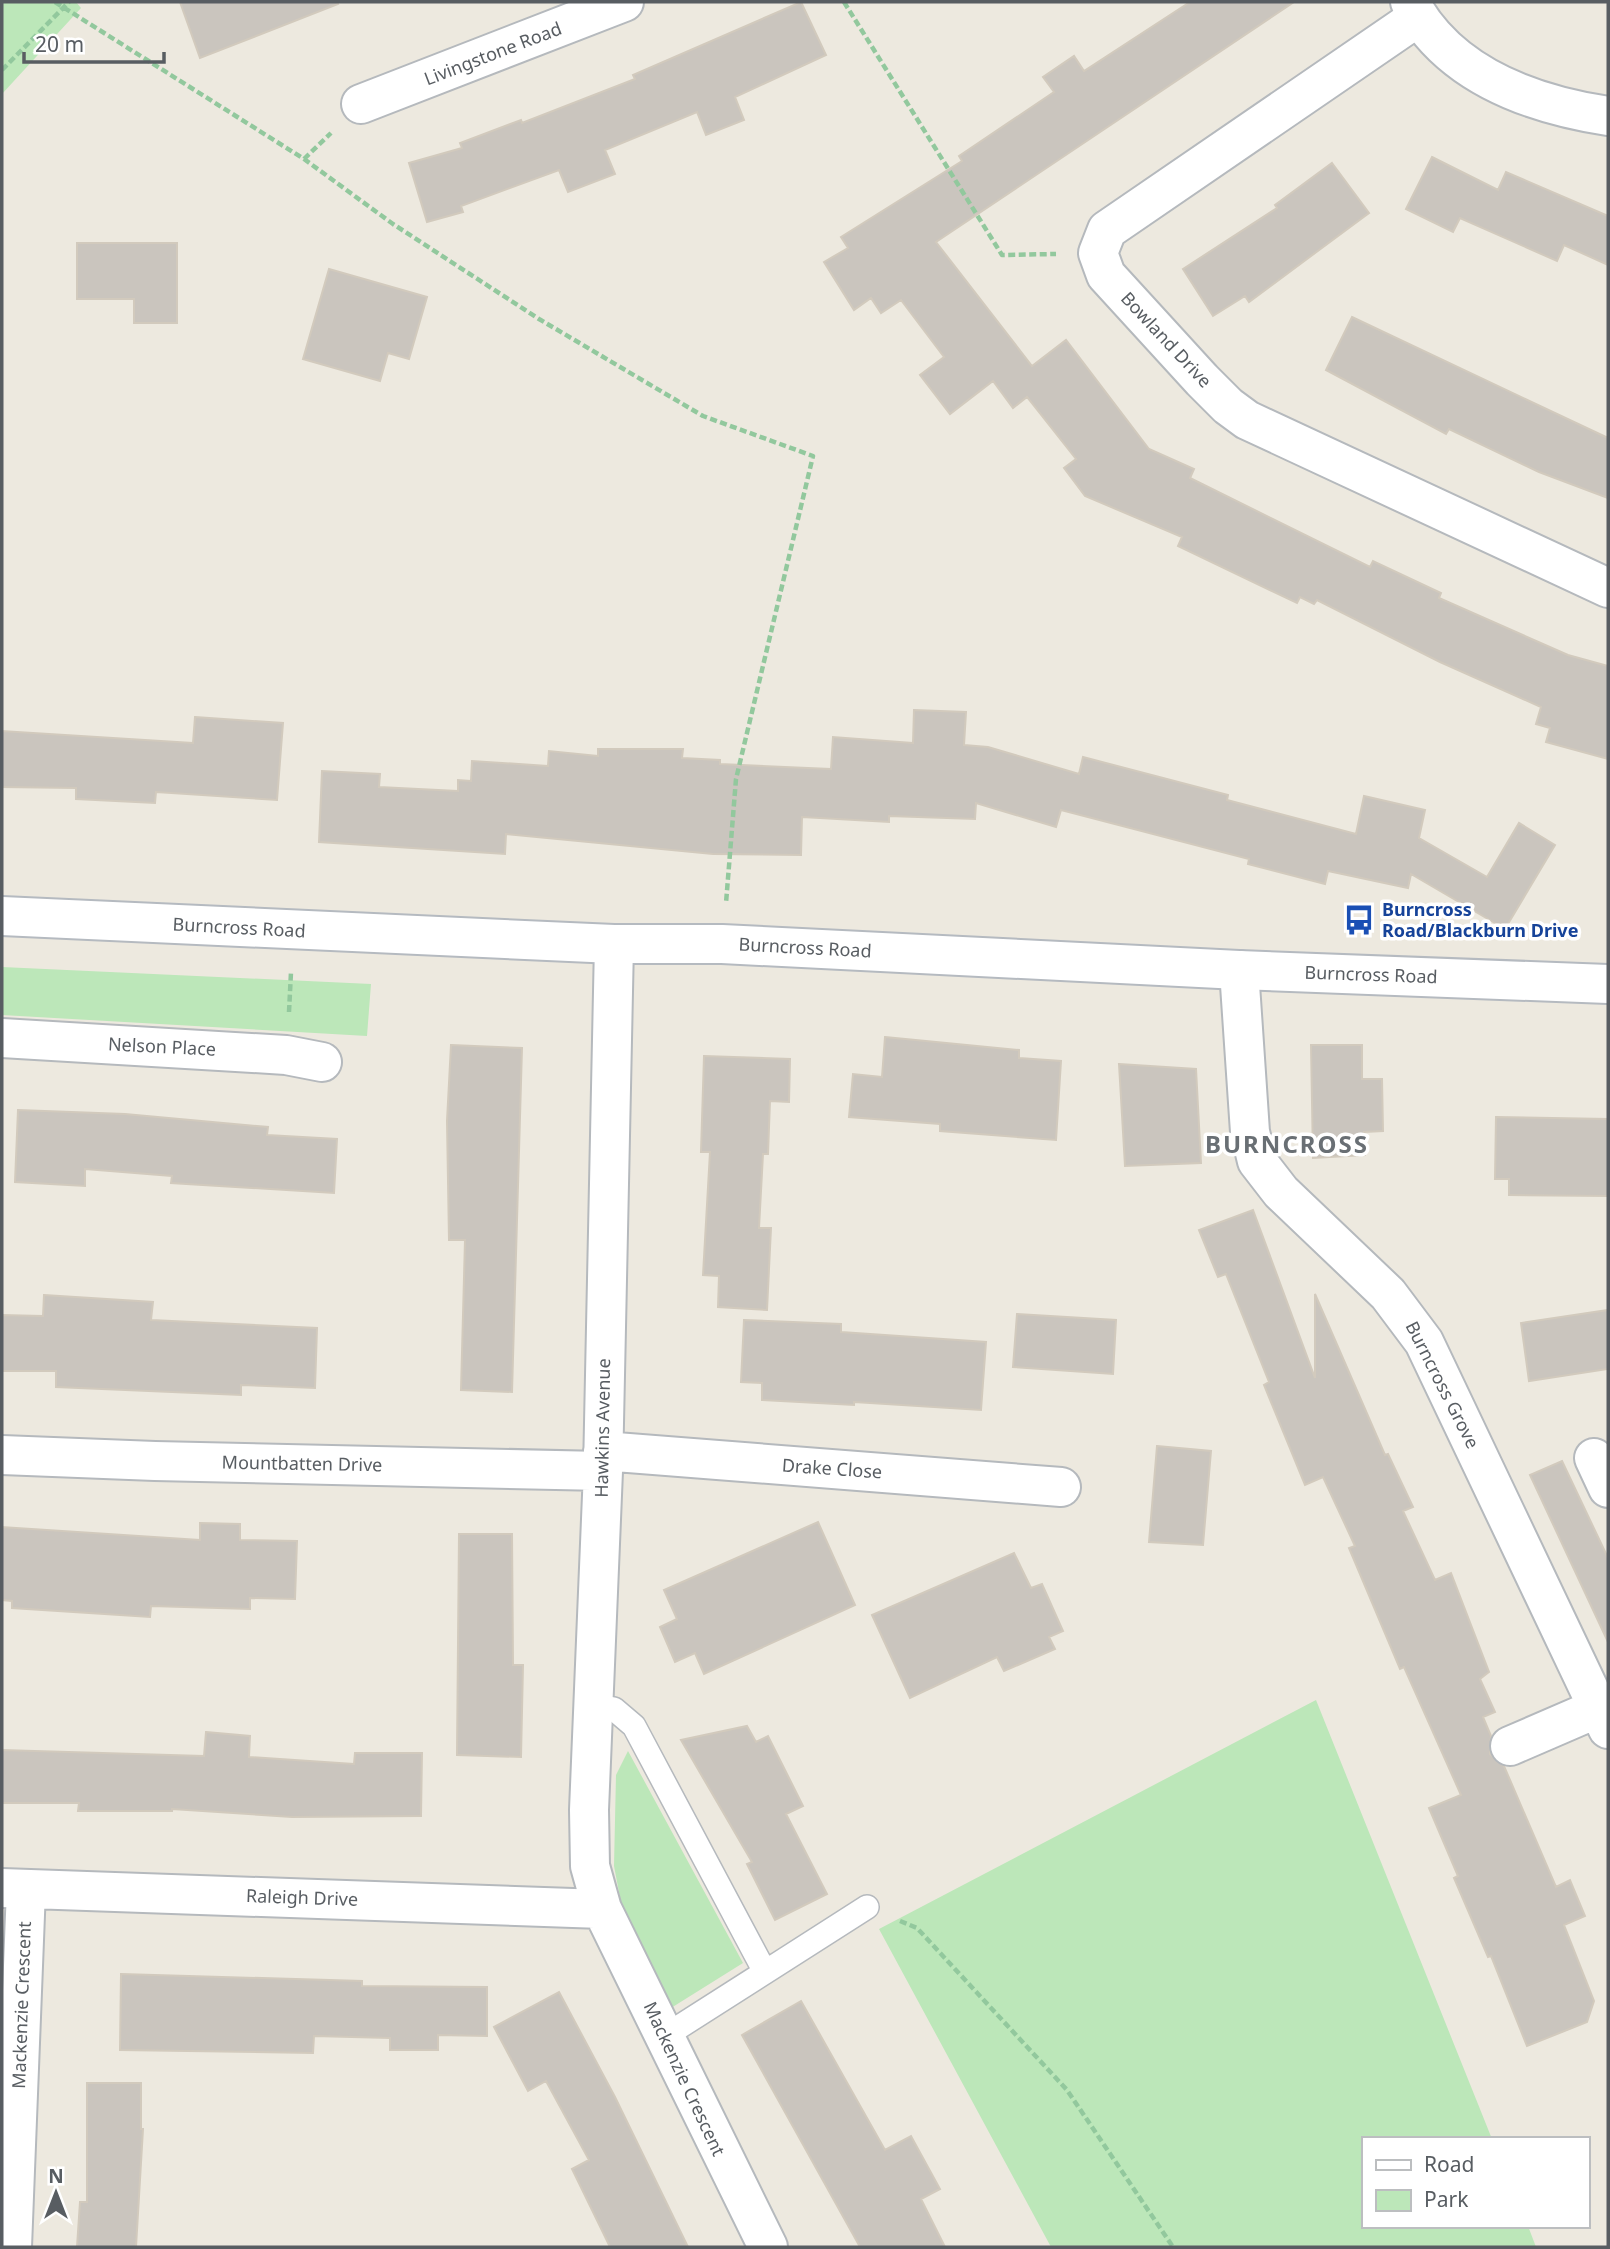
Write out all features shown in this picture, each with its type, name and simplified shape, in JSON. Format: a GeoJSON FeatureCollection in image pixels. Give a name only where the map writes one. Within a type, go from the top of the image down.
{"type":"FeatureCollection","features":[{"type":"Feature","properties":{"kind":"street","name":"Livingstone Road"},"geometry":{"type":"LineString","coordinates":[[361,104],[624,2]]}},
{"type":"Feature","properties":{"kind":"street"},"geometry":{"type":"LineString","coordinates":[[1098,253],[1107,230],[1414,9],[1451,55],[1490,81],[1537,100],[1608,116]]}},
{"type":"Feature","properties":{"kind":"street","name":"Bowland Drive"},"geometry":{"type":"LineString","coordinates":[[1098,253],[1106,275],[1219,397],[1247,419],[1608,588]]}},
{"type":"Feature","properties":{"kind":"street","name":"Burncross Road"},"geometry":{"type":"LineString","coordinates":[[2,916],[614,944],[722,944],[1239,970],[1608,984]]}},
{"type":"Feature","properties":{"kind":"street","name":"Hawkins Avenue"},"geometry":{"type":"LineString","coordinates":[[602,1909],[590,1866],[592,1705],[603,1461],[614,944]]}},
{"type":"Feature","properties":{"kind":"street","name":"Burncross Grove"},"geometry":{"type":"LineString","coordinates":[[1239,970],[1250,1132],[1257,1161],[1281,1192],[1388,1294],[1424,1342],[1603,1719],[1510,1746]]}},
{"type":"Feature","properties":{"kind":"street","name":"Nelson Place"},"geometry":{"type":"LineString","coordinates":[[2,1038],[304,1058]]}},
{"type":"Feature","properties":{"kind":"street","name":"Mountbatten Drive"},"geometry":{"type":"LineString","coordinates":[[2,1455],[155,1461],[603,1461]]}},
{"type":"Feature","properties":{"kind":"street","name":"Drake Close"},"geometry":{"type":"LineString","coordinates":[[603,1461],[1061,1487]]}},
{"type":"Feature","properties":{"kind":"street","name":"Raleigh Drive"},"geometry":{"type":"LineString","coordinates":[[14,1889],[602,1909]]}},
{"type":"Feature","properties":{"kind":"street","name":"Mackenzie Crescent"},"geometry":{"type":"LineString","coordinates":[[12,2247],[14,1889]]}},
{"type":"Feature","properties":{"kind":"street","name":"Mackenzie Crescent"},"geometry":{"type":"LineString","coordinates":[[602,1909],[721,2157],[768,2247]]}},
{"type":"Feature","properties":{"kind":"lane"},"geometry":{"type":"LineString","coordinates":[[592,1705],[614,1709],[634,1726],[765,1972]]}},
{"type":"Feature","properties":{"kind":"lane"},"geometry":{"type":"LineString","coordinates":[[665,2036],[867,1907]]}},
{"type":"Feature","properties":{"kind":"path"},"geometry":{"type":"LineString","coordinates":[[55,2],[60,8],[304,159],[393,225],[539,319],[703,416],[813,456],[736,779],[722,944]]}},
{"type":"Feature","properties":{"kind":"path"},"geometry":{"type":"LineString","coordinates":[[2,70],[60,8],[69,2]]}},
{"type":"Feature","properties":{"kind":"path"},"geometry":{"type":"LineString","coordinates":[[844,2],[1002,255],[1098,253]]}},
{"type":"Feature","properties":{"kind":"path"},"geometry":{"type":"LineString","coordinates":[[293,930],[304,1058]]}},
{"type":"Feature","properties":{"kind":"path"},"geometry":{"type":"LineString","coordinates":[[867,1907],[917,1928],[1067,2090],[1173,2247]]}},
{"type":"Feature","properties":{"kind":"green space"},"geometry":{"type":"Polygon","coordinates":[[[2,2],[76,2],[81,8],[2,94],[2,2]]]}},
{"type":"Feature","properties":{"kind":"green space"},"geometry":{"type":"Polygon","coordinates":[[[2,967],[371,984],[367,1036],[2,1015],[2,967]]]}},
{"type":"Feature","properties":{"kind":"green space"},"geometry":{"type":"Polygon","coordinates":[[[1316,1700],[1491,2137],[1362,2137],[1362,2228],[1529,2228],[1536,2247],[1051,2247],[879,1929],[1316,1700]]]}},
{"type":"Feature","properties":{"kind":"green space"},"geometry":{"type":"Polygon","coordinates":[[[628,1751],[743,1963],[671,2008],[623,1913],[614,1866],[616,1775],[628,1751]]]}},
{"type":"Feature","properties":{"kind":"building"},"geometry":{"type":"Polygon","coordinates":[[[180,2],[337,2],[338,4],[200,58],[180,2]]]}},
{"type":"Feature","properties":{"kind":"building"},"geometry":{"type":"Polygon","coordinates":[[[801,2],[826,55],[735,97],[744,120],[706,135],[697,112],[605,150],[615,174],[568,192],[559,170],[461,206],[463,212],[427,222],[409,163],[462,148],[460,143],[521,120],[522,123],[635,79],[633,75],[801,2]]]}},
{"type":"Feature","properties":{"kind":"building"},"geometry":{"type":"Polygon","coordinates":[[[1190,2],[1294,2],[936,242],[1032,366],[1066,340],[1149,449],[1194,469],[1190,478],[1370,567],[1373,561],[1441,593],[1439,598],[1568,655],[1608,666],[1608,759],[1546,742],[1550,728],[1536,724],[1541,707],[1440,662],[1317,600],[1314,604],[1300,597],[1297,603],[1178,546],[1182,537],[1085,496],[1064,468],[1076,459],[1027,397],[1013,408],[993,381],[950,414],[920,375],[944,357],[901,300],[881,313],[871,298],[854,310],[824,262],[848,248],[841,237],[962,161],[959,156],[1054,92],[1043,77],[1074,56],[1084,71],[1190,2]]]}},
{"type":"Feature","properties":{"kind":"building"},"geometry":{"type":"Polygon","coordinates":[[[1432,157],[1498,190],[1506,172],[1608,216],[1608,265],[1564,245],[1557,261],[1460,218],[1453,232],[1406,209],[1432,157]]]}},
{"type":"Feature","properties":{"kind":"building"},"geometry":{"type":"Polygon","coordinates":[[[1332,163],[1369,213],[1249,302],[1245,296],[1213,316],[1183,269],[1277,208],[1275,205],[1332,163]]]}},
{"type":"Feature","properties":{"kind":"building"},"geometry":{"type":"Polygon","coordinates":[[[77,243],[177,243],[177,323],[134,323],[134,299],[77,299],[77,243]]]}},
{"type":"Feature","properties":{"kind":"building"},"geometry":{"type":"Polygon","coordinates":[[[329,269],[427,297],[409,359],[388,353],[380,381],[303,359],[329,269]]]}},
{"type":"Feature","properties":{"kind":"building"},"geometry":{"type":"Polygon","coordinates":[[[1352,317],[1608,438],[1608,498],[1539,472],[1449,429],[1446,434],[1326,370],[1352,317]]]}},
{"type":"Feature","properties":{"kind":"building"},"geometry":{"type":"Polygon","coordinates":[[[914,710],[966,712],[964,745],[988,747],[1079,774],[1083,757],[1228,795],[1227,800],[1356,834],[1364,796],[1425,810],[1419,838],[1487,877],[1519,823],[1555,845],[1505,929],[1411,874],[1408,888],[1328,871],[1325,884],[1248,864],[1249,859],[1061,810],[1056,827],[976,803],[975,819],[889,816],[889,822],[802,817],[801,855],[713,854],[506,834],[505,854],[319,842],[322,771],[380,774],[379,787],[458,791],[458,780],[471,781],[472,761],[548,766],[549,751],[598,756],[598,749],[683,749],[682,758],[720,760],[720,764],[831,769],[833,737],[913,743],[914,710]]]}},
{"type":"Feature","properties":{"kind":"building"},"geometry":{"type":"Polygon","coordinates":[[[195,717],[283,723],[277,800],[156,792],[155,803],[76,799],[76,788],[2,787],[2,731],[193,743],[195,717]]]}},
{"type":"Feature","properties":{"kind":"building"},"geometry":{"type":"Polygon","coordinates":[[[885,1037],[1019,1050],[1019,1058],[1061,1061],[1056,1140],[940,1131],[940,1124],[849,1117],[853,1074],[882,1077],[885,1037]]]}},
{"type":"Feature","properties":{"kind":"building"},"geometry":{"type":"Polygon","coordinates":[[[451,1045],[522,1048],[512,1392],[461,1390],[465,1240],[449,1240],[447,1121],[451,1045]]]}},
{"type":"Feature","properties":{"kind":"building"},"geometry":{"type":"Polygon","coordinates":[[[1311,1045],[1362,1045],[1362,1079],[1382,1079],[1383,1131],[1364,1132],[1365,1155],[1313,1158],[1311,1045]]]}},
{"type":"Feature","properties":{"kind":"building"},"geometry":{"type":"Polygon","coordinates":[[[704,1056],[790,1059],[789,1102],[770,1101],[768,1154],[763,1154],[759,1228],[771,1228],[767,1310],[718,1307],[719,1276],[703,1275],[710,1152],[701,1152],[704,1056]]]}},
{"type":"Feature","properties":{"kind":"building"},"geometry":{"type":"Polygon","coordinates":[[[1119,1064],[1196,1069],[1201,1163],[1125,1166],[1119,1064]]]}},
{"type":"Feature","properties":{"kind":"building"},"geometry":{"type":"Polygon","coordinates":[[[18,1110],[125,1114],[268,1127],[267,1135],[337,1139],[334,1193],[171,1183],[172,1176],[85,1169],[85,1186],[15,1182],[18,1110]]]}},
{"type":"Feature","properties":{"kind":"building"},"geometry":{"type":"Polygon","coordinates":[[[1496,1117],[1608,1119],[1608,1196],[1509,1195],[1509,1179],[1495,1179],[1496,1117]]]}},
{"type":"Feature","properties":{"kind":"building"},"geometry":{"type":"Polygon","coordinates":[[[1253,1210],[1315,1378],[1315,1294],[1385,1455],[1388,1454],[1413,1507],[1403,1511],[1435,1580],[1451,1573],[1489,1672],[1480,1679],[1495,1712],[1483,1717],[1491,1736],[1490,1754],[1504,1766],[1556,1887],[1570,1880],[1585,1916],[1564,1925],[1594,2001],[1587,2022],[1527,2046],[1491,1956],[1488,1957],[1454,1878],[1458,1876],[1429,1808],[1461,1795],[1404,1667],[1400,1669],[1349,1548],[1355,1546],[1323,1477],[1305,1485],[1264,1385],[1269,1382],[1226,1274],[1218,1277],[1199,1230],[1253,1210]]]}},
{"type":"Feature","properties":{"kind":"building"},"geometry":{"type":"Polygon","coordinates":[[[44,1295],[153,1302],[151,1320],[317,1328],[315,1388],[241,1385],[241,1395],[56,1387],[56,1371],[2,1371],[2,1315],[43,1316],[44,1295]]]}},
{"type":"Feature","properties":{"kind":"building"},"geometry":{"type":"Polygon","coordinates":[[[1608,1310],[1608,1369],[1529,1381],[1521,1323],[1608,1310]]]}},
{"type":"Feature","properties":{"kind":"building"},"geometry":{"type":"Polygon","coordinates":[[[1017,1314],[1116,1320],[1113,1374],[1013,1367],[1017,1314]]]}},
{"type":"Feature","properties":{"kind":"building"},"geometry":{"type":"Polygon","coordinates":[[[744,1320],[841,1324],[841,1332],[986,1342],[981,1410],[854,1402],[854,1405],[762,1400],[762,1383],[741,1382],[744,1320]]]}},
{"type":"Feature","properties":{"kind":"building"},"geometry":{"type":"Polygon","coordinates":[[[1157,1446],[1211,1451],[1203,1545],[1149,1542],[1157,1446]]]}},
{"type":"Feature","properties":{"kind":"building"},"geometry":{"type":"Polygon","coordinates":[[[1562,1461],[1608,1558],[1608,1642],[1530,1475],[1562,1461]]]}},
{"type":"Feature","properties":{"kind":"building"},"geometry":{"type":"Polygon","coordinates":[[[818,1522],[855,1605],[704,1674],[695,1653],[675,1662],[660,1627],[677,1619],[664,1590],[818,1522]]]}},
{"type":"Feature","properties":{"kind":"building"},"geometry":{"type":"Polygon","coordinates":[[[200,1523],[240,1524],[240,1540],[297,1541],[295,1599],[250,1598],[250,1609],[151,1606],[150,1617],[12,1608],[12,1601],[2,1600],[2,1527],[200,1540],[200,1523]]]}},
{"type":"Feature","properties":{"kind":"building"},"geometry":{"type":"Polygon","coordinates":[[[459,1534],[512,1534],[513,1665],[523,1665],[521,1757],[457,1755],[459,1534]]]}},
{"type":"Feature","properties":{"kind":"building"},"geometry":{"type":"Polygon","coordinates":[[[1014,1553],[1031,1588],[1042,1584],[1063,1631],[1049,1637],[1055,1649],[1004,1671],[997,1657],[910,1698],[872,1615],[1014,1553]]]}},
{"type":"Feature","properties":{"kind":"building"},"geometry":{"type":"Polygon","coordinates":[[[747,1726],[756,1742],[768,1736],[803,1806],[786,1814],[827,1894],[775,1920],[747,1864],[752,1862],[681,1740],[747,1726]]]}},
{"type":"Feature","properties":{"kind":"building"},"geometry":{"type":"Polygon","coordinates":[[[206,1732],[250,1736],[249,1757],[354,1764],[355,1753],[422,1753],[421,1816],[292,1817],[172,1809],[78,1811],[79,1803],[2,1803],[2,1750],[204,1756],[206,1732]]]}},
{"type":"Feature","properties":{"kind":"building"},"geometry":{"type":"Polygon","coordinates":[[[121,1974],[362,1981],[362,1986],[487,1987],[487,2036],[438,2035],[438,2050],[390,2050],[390,2038],[314,2036],[313,2053],[120,2050],[121,1974]]]}},
{"type":"Feature","properties":{"kind":"building"},"geometry":{"type":"Polygon","coordinates":[[[559,1992],[615,2097],[688,2247],[610,2247],[572,2169],[589,2160],[546,2081],[528,2091],[494,2027],[559,1992]]]}},
{"type":"Feature","properties":{"kind":"building"},"geometry":{"type":"Polygon","coordinates":[[[801,2001],[885,2150],[911,2136],[940,2189],[921,2199],[945,2247],[860,2247],[742,2035],[801,2001]]]}},
{"type":"Feature","properties":{"kind":"building"},"geometry":{"type":"Polygon","coordinates":[[[87,2083],[141,2083],[143,2129],[136,2247],[77,2247],[80,2202],[87,2202],[87,2083]]]}},
{"type":"Feature","properties":{"kind":"place","name":"Burncross Road/Blackburn Drive"},"geometry":{"type":"Point","coordinates":[1359,920]}},
{"type":"Feature","properties":{"kind":"district","name":"BURNCROSS"},"geometry":{"type":"Point","coordinates":[1287,1145]}}]}
